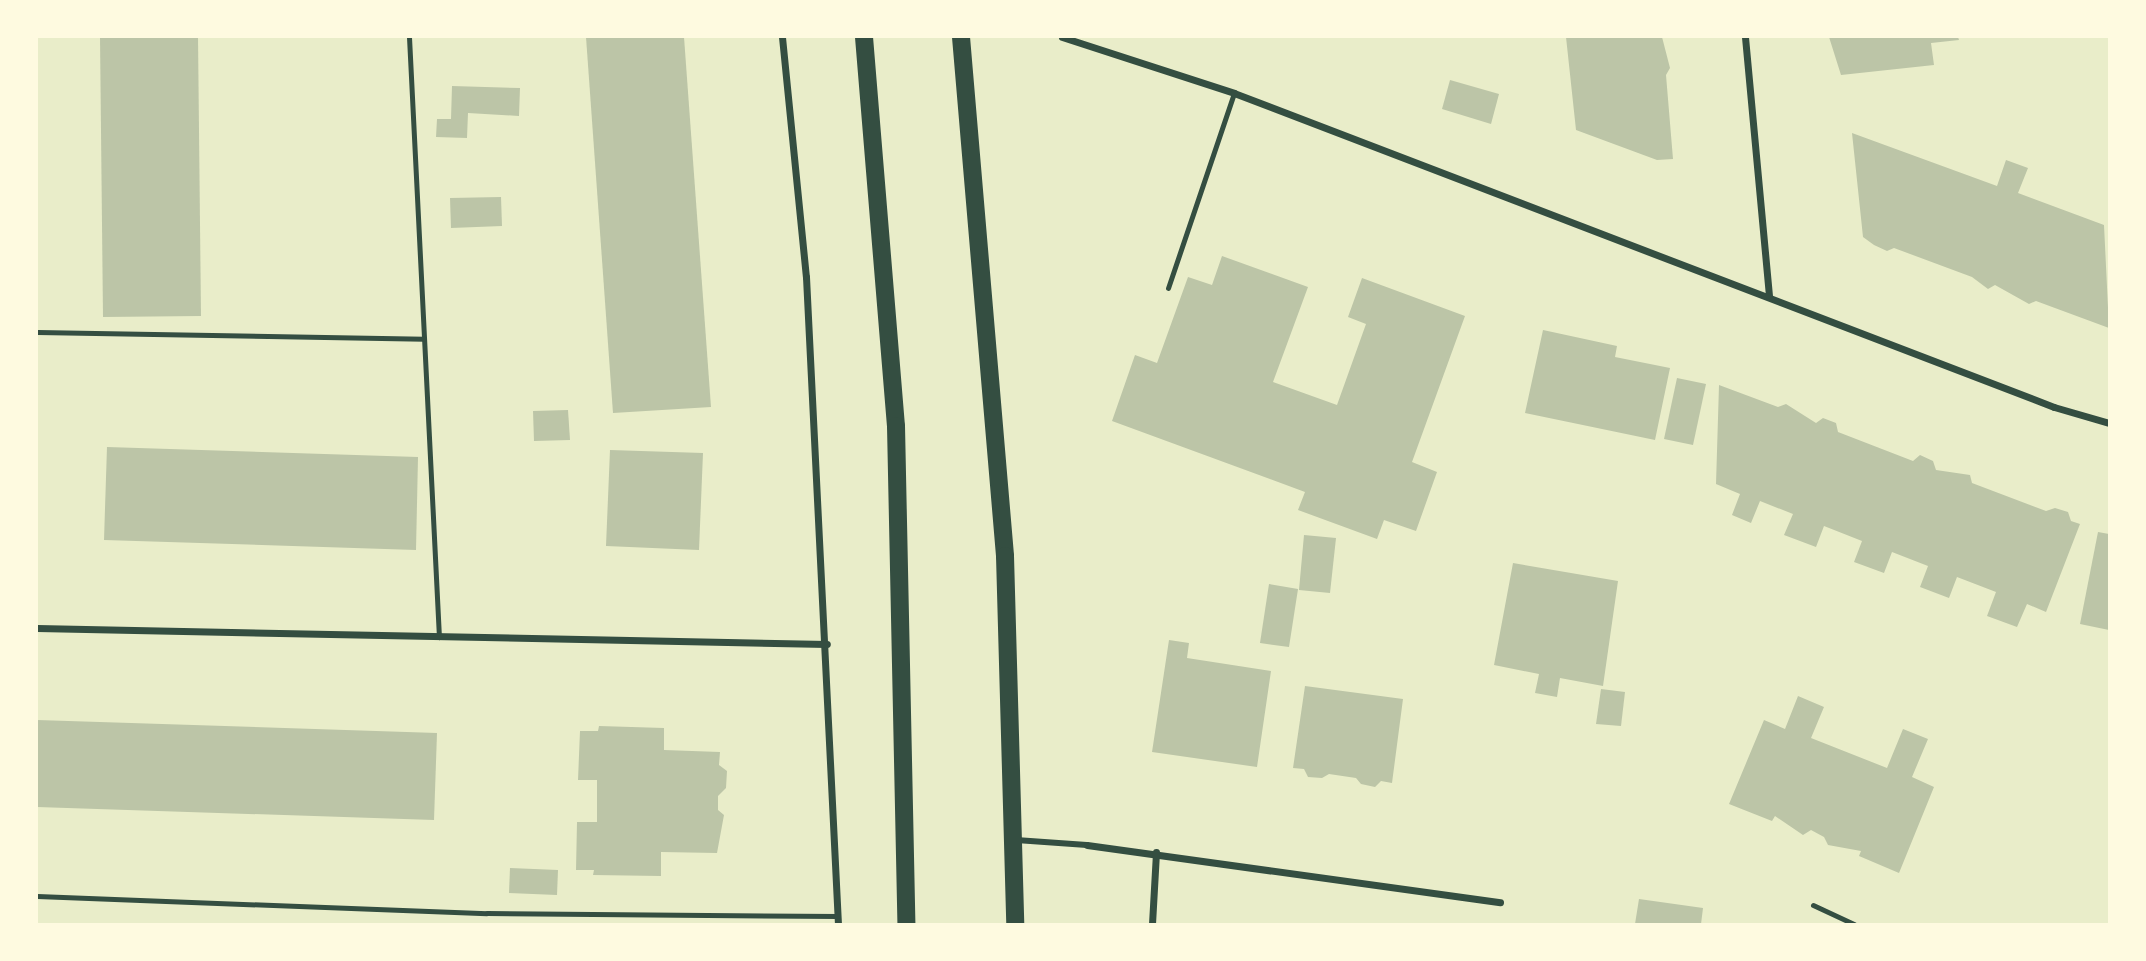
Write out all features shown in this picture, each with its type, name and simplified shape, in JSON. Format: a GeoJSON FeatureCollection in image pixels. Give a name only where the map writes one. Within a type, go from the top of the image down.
{"type":"FeatureCollection","features":[{"type":"Feature","properties":{"kind":"main road"},"geometry":{"type":"LineString","coordinates":[[864,37],[896,426],[906,924]]}},
{"type":"Feature","properties":{"kind":"main road"},"geometry":{"type":"LineString","coordinates":[[961,37],[1005,556],[1015,924]]}},
{"type":"Feature","properties":{"kind":"street"},"geometry":{"type":"LineString","coordinates":[[782,37],[806,277],[827,644],[838,920]]}},
{"type":"Feature","properties":{"kind":"street"},"geometry":{"type":"LineString","coordinates":[[1062,37],[1234,93],[1769,295],[2054,407],[2109,423]]}},
{"type":"Feature","properties":{"kind":"street"},"geometry":{"type":"LineString","coordinates":[[1745,37],[1769,295]]}},
{"type":"Feature","properties":{"kind":"street"},"geometry":{"type":"LineString","coordinates":[[37,628],[827,644]]}},
{"type":"Feature","properties":{"kind":"street"},"geometry":{"type":"LineString","coordinates":[[1013,840],[1156,852],[1500,902]]}},
{"type":"Feature","properties":{"kind":"street"},"geometry":{"type":"LineString","coordinates":[[1152,924],[1156,852]]}},
{"type":"Feature","properties":{"kind":"lane"},"geometry":{"type":"LineString","coordinates":[[409,37],[439,637]]}},
{"type":"Feature","properties":{"kind":"lane"},"geometry":{"type":"LineString","coordinates":[[1168,288],[1234,93]]}},
{"type":"Feature","properties":{"kind":"lane"},"geometry":{"type":"LineString","coordinates":[[37,332],[424,339]]}},
{"type":"Feature","properties":{"kind":"lane"},"geometry":{"type":"LineString","coordinates":[[37,896],[487,913],[838,920]]}},
{"type":"Feature","properties":{"kind":"lane"},"geometry":{"type":"LineString","coordinates":[[1813,905],[1854,924]]}},
{"type":"Feature","properties":{"kind":"building"},"geometry":{"type":"Polygon","coordinates":[[[100,37],[198,37],[201,316],[103,317],[100,37]]]}},
{"type":"Feature","properties":{"kind":"building"},"geometry":{"type":"Polygon","coordinates":[[[586,37],[684,37],[711,407],[613,413],[586,37]]]}},
{"type":"Feature","properties":{"kind":"building"},"geometry":{"type":"Polygon","coordinates":[[[1566,37],[1662,37],[1670,68],[1666,75],[1673,159],[1657,160],[1576,130],[1566,37]]]}},
{"type":"Feature","properties":{"kind":"building"},"geometry":{"type":"Polygon","coordinates":[[[1829,37],[1958,37],[1959,40],[1931,43],[1934,65],[1841,75],[1829,37]]]}},
{"type":"Feature","properties":{"kind":"building"},"geometry":{"type":"Polygon","coordinates":[[[1450,80],[1499,94],[1491,124],[1442,109],[1450,80]]]}},
{"type":"Feature","properties":{"kind":"building"},"geometry":{"type":"Polygon","coordinates":[[[452,86],[520,88],[519,116],[468,113],[467,138],[436,137],[437,119],[451,119],[452,86]]]}},
{"type":"Feature","properties":{"kind":"building"},"geometry":{"type":"Polygon","coordinates":[[[1852,133],[1997,186],[2006,160],[2028,168],[2018,193],[2104,225],[2109,328],[2036,301],[2029,304],[1995,285],[1988,289],[1972,277],[1894,248],[1887,251],[1863,237],[1852,133]]]}},
{"type":"Feature","properties":{"kind":"building"},"geometry":{"type":"Polygon","coordinates":[[[501,197],[502,226],[451,228],[450,198],[501,197]]]}},
{"type":"Feature","properties":{"kind":"building"},"geometry":{"type":"Polygon","coordinates":[[[1222,256],[1308,287],[1273,382],[1337,405],[1366,324],[1348,317],[1362,278],[1465,316],[1412,462],[1437,472],[1416,531],[1384,520],[1377,539],[1298,510],[1305,492],[1112,421],[1135,355],[1157,363],[1188,277],[1212,285],[1222,256]]]}},
{"type":"Feature","properties":{"kind":"building"},"geometry":{"type":"Polygon","coordinates":[[[1543,330],[1617,346],[1615,357],[1670,368],[1655,440],[1525,413],[1543,330]]]}},
{"type":"Feature","properties":{"kind":"building"},"geometry":{"type":"Polygon","coordinates":[[[1677,378],[1706,384],[1693,445],[1664,439],[1677,378]]]}},
{"type":"Feature","properties":{"kind":"building"},"geometry":{"type":"Polygon","coordinates":[[[1719,385],[1778,407],[1786,404],[1816,423],[1823,418],[1836,423],[1838,432],[1913,461],[1920,455],[1933,461],[1936,470],[1970,475],[1972,483],[2046,511],[2055,508],[2068,512],[2071,521],[2080,524],[2046,612],[2027,604],[2017,627],[1987,616],[1996,592],[1957,577],[1949,598],[1920,587],[1928,566],[1892,552],[1884,573],[1854,562],[1862,541],[1824,526],[1816,547],[1784,535],[1793,514],[1760,501],[1751,523],[1732,515],[1740,494],[1716,484],[1719,385]]]}},
{"type":"Feature","properties":{"kind":"building"},"geometry":{"type":"Polygon","coordinates":[[[568,410],[570,440],[534,441],[533,411],[568,410]]]}},
{"type":"Feature","properties":{"kind":"building"},"geometry":{"type":"Polygon","coordinates":[[[107,447],[418,457],[416,550],[104,540],[107,447]]]}},
{"type":"Feature","properties":{"kind":"building"},"geometry":{"type":"Polygon","coordinates":[[[610,450],[703,453],[699,550],[606,546],[610,450]]]}},
{"type":"Feature","properties":{"kind":"building"},"geometry":{"type":"Polygon","coordinates":[[[2098,532],[2109,534],[2109,630],[2080,624],[2098,532]]]}},
{"type":"Feature","properties":{"kind":"building"},"geometry":{"type":"Polygon","coordinates":[[[1304,535],[1336,538],[1330,593],[1299,590],[1304,535]]]}},
{"type":"Feature","properties":{"kind":"building"},"geometry":{"type":"Polygon","coordinates":[[[1513,563],[1618,581],[1603,686],[1560,678],[1557,697],[1535,693],[1539,674],[1494,665],[1513,563]]]}},
{"type":"Feature","properties":{"kind":"building"},"geometry":{"type":"Polygon","coordinates":[[[1269,584],[1298,589],[1289,647],[1260,643],[1269,584]]]}},
{"type":"Feature","properties":{"kind":"building"},"geometry":{"type":"Polygon","coordinates":[[[1169,640],[1189,643],[1187,658],[1271,671],[1257,767],[1152,752],[1169,640]]]}},
{"type":"Feature","properties":{"kind":"building"},"geometry":{"type":"Polygon","coordinates":[[[1305,686],[1403,699],[1392,783],[1381,781],[1375,787],[1361,784],[1356,778],[1329,774],[1322,778],[1308,777],[1304,769],[1293,768],[1305,686]]]}},
{"type":"Feature","properties":{"kind":"building"},"geometry":{"type":"Polygon","coordinates":[[[1601,689],[1625,692],[1621,726],[1596,724],[1601,689]]]}},
{"type":"Feature","properties":{"kind":"building"},"geometry":{"type":"Polygon","coordinates":[[[1798,696],[1824,707],[1811,738],[1887,768],[1903,729],[1928,739],[1912,777],[1934,787],[1899,873],[1859,856],[1861,851],[1828,845],[1824,837],[1811,830],[1803,835],[1775,816],[1772,821],[1729,804],[1764,720],[1785,729],[1798,696]]]}},
{"type":"Feature","properties":{"kind":"building"},"geometry":{"type":"Polygon","coordinates":[[[37,720],[437,733],[434,820],[37,807],[37,720]]]}},
{"type":"Feature","properties":{"kind":"building"},"geometry":{"type":"Polygon","coordinates":[[[599,726],[664,728],[664,750],[720,752],[719,765],[727,771],[726,788],[718,796],[718,810],[724,815],[717,853],[661,852],[661,876],[593,875],[594,870],[576,870],[577,822],[597,822],[597,780],[578,780],[580,731],[598,731],[599,726]]]}},
{"type":"Feature","properties":{"kind":"building"},"geometry":{"type":"Polygon","coordinates":[[[510,868],[558,870],[557,895],[509,893],[510,868]]]}},
{"type":"Feature","properties":{"kind":"building"},"geometry":{"type":"Polygon","coordinates":[[[1639,899],[1703,908],[1701,924],[1635,924],[1639,899]]]}}]}
